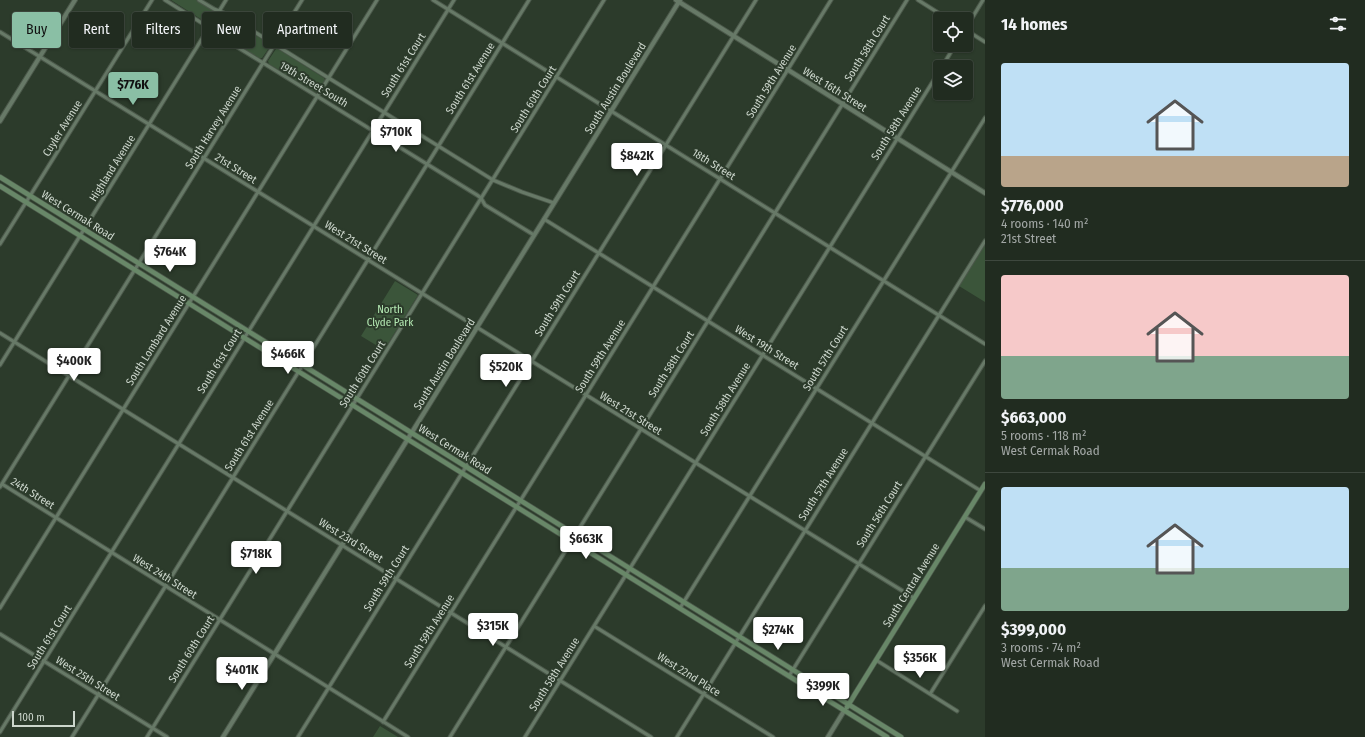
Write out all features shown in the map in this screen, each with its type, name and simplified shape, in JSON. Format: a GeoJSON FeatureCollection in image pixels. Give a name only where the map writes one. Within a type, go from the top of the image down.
{"type":"FeatureCollection","features":[{"type":"Feature","properties":{"kind":"main road","name":"West Cermak Road"},"geometry":{"type":"LineString","coordinates":[[0,177],[901,737]]}},
{"type":"Feature","properties":{"kind":"main road","name":"West Cermak Road"},"geometry":{"type":"LineString","coordinates":[[0,186],[887,737]]}},
{"type":"Feature","properties":{"kind":"main road","name":"South Central Avenue"},"geometry":{"type":"LineString","coordinates":[[844,711],[985,484]]}},
{"type":"Feature","properties":{"kind":"street"},"geometry":{"type":"LineString","coordinates":[[0,121],[75,0]]}},
{"type":"Feature","properties":{"kind":"street","name":"Cuyler Avenue"},"geometry":{"type":"LineString","coordinates":[[0,244],[152,0]]}},
{"type":"Feature","properties":{"kind":"street","name":"19th Street South"},"geometry":{"type":"LineString","coordinates":[[165,0],[202,23]]}},
{"type":"Feature","properties":{"kind":"street"},"geometry":{"type":"LineString","coordinates":[[199,0],[219,12]]}},
{"type":"Feature","properties":{"kind":"street","name":"Highland Avenue"},"geometry":{"type":"LineString","coordinates":[[219,12],[226,0]]}},
{"type":"Feature","properties":{"kind":"street","name":"South Harvey Avenue"},"geometry":{"type":"LineString","coordinates":[[295,12],[302,0]]}},
{"type":"Feature","properties":{"kind":"street","name":"South Lombard Avenue"},"geometry":{"type":"LineString","coordinates":[[0,608],[377,0]]}},
{"type":"Feature","properties":{"kind":"street","name":"18th Street"},"geometry":{"type":"LineString","coordinates":[[433,0],[985,344]]}},
{"type":"Feature","properties":{"kind":"street","name":"South 61st Court"},"geometry":{"type":"LineString","coordinates":[[0,732],[454,0]]}},
{"type":"Feature","properties":{"kind":"street","name":"South 61st Avenue"},"geometry":{"type":"LineString","coordinates":[[72,737],[529,0]]}},
{"type":"Feature","properties":{"kind":"street","name":"South 60th Court"},"geometry":{"type":"LineString","coordinates":[[147,737],[604,0]]}},
{"type":"Feature","properties":{"kind":"street","name":"South 59th Court"},"geometry":{"type":"LineString","coordinates":[[298,737],[756,0]]}},
{"type":"Feature","properties":{"kind":"street","name":"South 59th Avenue"},"geometry":{"type":"LineString","coordinates":[[383,722],[831,0]]}},
{"type":"Feature","properties":{"kind":"street","name":"South 58th Court"},"geometry":{"type":"LineString","coordinates":[[450,737],[907,0]]}},
{"type":"Feature","properties":{"kind":"street"},"geometry":{"type":"LineString","coordinates":[[918,0],[937,12]]}},
{"type":"Feature","properties":{"kind":"street"},"geometry":{"type":"LineString","coordinates":[[973,17],[983,0]]}},
{"type":"Feature","properties":{"kind":"street","name":"West 16th Street"},"geometry":{"type":"LineString","coordinates":[[678,1],[985,193]]}},
{"type":"Feature","properties":{"kind":"street","name":"South Austin Boulevard"},"geometry":{"type":"LineString","coordinates":[[223,737],[678,1]]}},
{"type":"Feature","properties":{"kind":"street","name":"21st Street"},"geometry":{"type":"LineString","coordinates":[[0,32],[258,192]]}},
{"type":"Feature","properties":{"kind":"street"},"geometry":{"type":"LineString","coordinates":[[973,34],[985,42]]}},
{"type":"Feature","properties":{"kind":"street","name":"Highland Avenue"},"geometry":{"type":"LineString","coordinates":[[0,366],[202,40]]}},
{"type":"Feature","properties":{"kind":"street","name":"19th Street South"},"geometry":{"type":"LineString","coordinates":[[239,48],[481,198],[485,205],[534,235]]}},
{"type":"Feature","properties":{"kind":"street","name":"South Harvey Avenue"},"geometry":{"type":"LineString","coordinates":[[1,485],[272,48]]}},
{"type":"Feature","properties":{"kind":"street"},"geometry":{"type":"LineString","coordinates":[[279,48],[493,180],[554,203]]}},
{"type":"Feature","properties":{"kind":"street","name":"South 58th Avenue"},"geometry":{"type":"LineString","coordinates":[[526,736],[933,81]]}},
{"type":"Feature","properties":{"kind":"street","name":"South 57th Court"},"geometry":{"type":"LineString","coordinates":[[680,608],[985,118]]}},
{"type":"Feature","properties":{"kind":"street","name":"West 21st Street"},"geometry":{"type":"LineString","coordinates":[[258,192],[914,598]]}},
{"type":"Feature","properties":{"kind":"street","name":"West 19th Street"},"geometry":{"type":"LineString","coordinates":[[544,219],[980,491]]}},
{"type":"Feature","properties":{"kind":"street","name":"South 57th Avenue"},"geometry":{"type":"LineString","coordinates":[[677,737],[985,240]]}},
{"type":"Feature","properties":{"kind":"street","name":"West 23rd Street"},"geometry":{"type":"LineString","coordinates":[[0,333],[651,737]]}},
{"type":"Feature","properties":{"kind":"street","name":"South 56th Court"},"geometry":{"type":"LineString","coordinates":[[789,676],[985,361]]}},
{"type":"Feature","properties":{"kind":"street","name":"24th Street"},"geometry":{"type":"LineString","coordinates":[[1,485],[56,518]]}},
{"type":"Feature","properties":{"kind":"street"},"geometry":{"type":"LineString","coordinates":[[965,517],[985,529]]}},
{"type":"Feature","properties":{"kind":"street","name":"West 24th Street"},"geometry":{"type":"LineString","coordinates":[[56,518],[408,737]]}},
{"type":"Feature","properties":{"kind":"street"},"geometry":{"type":"LineString","coordinates":[[930,694],[985,606]]}},
{"type":"Feature","properties":{"kind":"street","name":"West 22nd Place"},"geometry":{"type":"LineString","coordinates":[[594,626],[773,737]]}},
{"type":"Feature","properties":{"kind":"street","name":"West 25th Street"},"geometry":{"type":"LineString","coordinates":[[0,634],[167,737]]}},
{"type":"Feature","properties":{"kind":"street"},"geometry":{"type":"LineString","coordinates":[[876,660],[957,711]]}},
{"type":"Feature","properties":{"kind":"street","name":"South Central Avenue"},"geometry":{"type":"LineString","coordinates":[[828,737],[844,711]]}},
{"type":"Feature","properties":{"kind":"street"},"geometry":{"type":"LineString","coordinates":[[526,736],[531,737]]}},
{"type":"Feature","properties":{"kind":"green space"},"geometry":{"type":"Polygon","coordinates":[[[171,0],[196,0],[214,12],[202,12],[202,20],[194,15],[194,12],[190,12],[171,0]]]}},
{"type":"Feature","properties":{"kind":"green space"},"geometry":{"type":"Polygon","coordinates":[[[255,35],[263,40],[263,48],[269,48],[262,58],[259,58],[243,48],[255,48],[255,35]]]}},
{"type":"Feature","properties":{"kind":"green space"},"geometry":{"type":"Polygon","coordinates":[[[276,49],[324,78],[325,80],[317,92],[269,64],[268,61],[276,49]]]}},
{"type":"Feature","properties":{"kind":"green space"},"geometry":{"type":"Polygon","coordinates":[[[985,245],[985,302],[959,286],[985,245]]]}},
{"type":"Feature","properties":{"kind":"green space","name":"North Clyde Park"},"geometry":{"type":"Polygon","coordinates":[[[395,281],[418,295],[384,350],[361,336],[395,281]]]}},
{"type":"Feature","properties":{"kind":"green space"},"geometry":{"type":"Polygon","coordinates":[[[380,726],[398,737],[373,737],[380,726]]]}}]}
